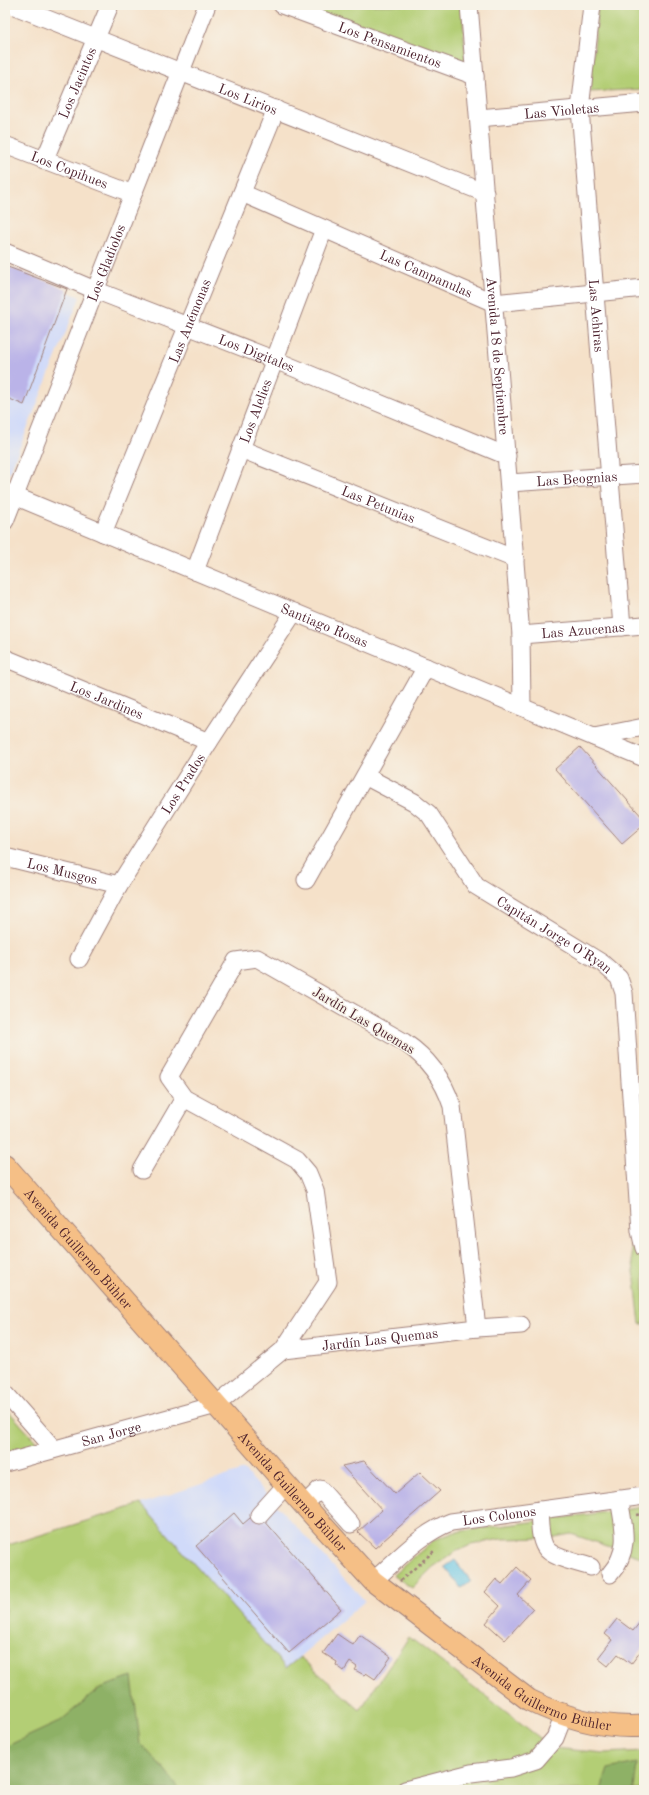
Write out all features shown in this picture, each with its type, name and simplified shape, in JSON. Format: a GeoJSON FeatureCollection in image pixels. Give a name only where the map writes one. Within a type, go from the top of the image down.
{"type":"FeatureCollection","features":[{"type":"Feature","properties":{"kind":"main road","name":"Avenida Guillermo Bühler"},"geometry":{"type":"LineString","coordinates":[[5,1165],[304,1506],[380,1575],[529,1700],[564,1715],[607,1725],[644,1726]]}},
{"type":"Feature","properties":{"kind":"street","name":"Los Lirios"},"geometry":{"type":"LineString","coordinates":[[12,5],[485,193]]}},
{"type":"Feature","properties":{"kind":"street","name":"Los Jacintos"},"geometry":{"type":"LineString","coordinates":[[44,161],[110,5]]}},
{"type":"Feature","properties":{"kind":"street","name":"Los Gladiolos"},"geometry":{"type":"LineString","coordinates":[[5,522],[10,494],[96,290],[207,5]]}},
{"type":"Feature","properties":{"kind":"street","name":"Los Pensamientos"},"geometry":{"type":"LineString","coordinates":[[282,5],[475,76]]}},
{"type":"Feature","properties":{"kind":"street","name":"Avenida 18 de Septiembre"},"geometry":{"type":"LineString","coordinates":[[469,5],[521,635],[522,707]]}},
{"type":"Feature","properties":{"kind":"street","name":"Las Achiras"},"geometry":{"type":"LineString","coordinates":[[592,5],[580,109],[622,627]]}},
{"type":"Feature","properties":{"kind":"street","name":"Las Violetas"},"geometry":{"type":"LineString","coordinates":[[479,118],[644,103]]}},
{"type":"Feature","properties":{"kind":"street","name":"Las Anémonas"},"geometry":{"type":"LineString","coordinates":[[103,533],[276,109]]}},
{"type":"Feature","properties":{"kind":"street","name":"Los Copihues"},"geometry":{"type":"LineString","coordinates":[[5,145],[133,194]]}},
{"type":"Feature","properties":{"kind":"street","name":"Las Campanulas"},"geometry":{"type":"LineString","coordinates":[[242,193],[494,303],[644,288]]}},
{"type":"Feature","properties":{"kind":"street","name":"Los Alelies"},"geometry":{"type":"LineString","coordinates":[[195,571],[324,229]]}},
{"type":"Feature","properties":{"kind":"street","name":"Los Digitales"},"geometry":{"type":"LineString","coordinates":[[5,252],[96,290],[275,360],[507,456]]}},
{"type":"Feature","properties":{"kind":"street","name":"Las Petunias"},"geometry":{"type":"LineString","coordinates":[[241,449],[515,559]]}},
{"type":"Feature","properties":{"kind":"street","name":"Las Beognias"},"geometry":{"type":"LineString","coordinates":[[509,483],[644,474]]}},
{"type":"Feature","properties":{"kind":"street","name":"Santiago Rosas"},"geometry":{"type":"LineString","coordinates":[[10,494],[644,758]]}},
{"type":"Feature","properties":{"kind":"street","name":"Los Prados"},"geometry":{"type":"LineString","coordinates":[[79,959],[119,885],[209,742],[294,612]]}},
{"type":"Feature","properties":{"kind":"street","name":"Las Azucenas"},"geometry":{"type":"LineString","coordinates":[[521,635],[644,625]]}},
{"type":"Feature","properties":{"kind":"street","name":"Los Jardines"},"geometry":{"type":"LineString","coordinates":[[5,658],[209,742]]}},
{"type":"Feature","properties":{"kind":"street"},"geometry":{"type":"LineString","coordinates":[[306,880],[426,667]]}},
{"type":"Feature","properties":{"kind":"street"},"geometry":{"type":"LineString","coordinates":[[594,737],[644,727]]}},
{"type":"Feature","properties":{"kind":"street","name":"Capitán Jorge O'Ryan"},"geometry":{"type":"LineString","coordinates":[[365,776],[414,802],[429,814],[476,886],[610,968],[619,978],[624,993],[640,1231],[644,1248]]}},
{"type":"Feature","properties":{"kind":"street","name":"Los Musgos"},"geometry":{"type":"LineString","coordinates":[[5,857],[119,885]]}},
{"type":"Feature","properties":{"kind":"street","name":"Jardín Las Quemas"},"geometry":{"type":"LineString","coordinates":[[216,1405],[283,1350],[328,1282],[315,1190],[312,1181],[297,1160],[184,1098],[169,1077],[236,961],[257,958],[415,1050],[435,1070],[445,1087],[452,1106],[477,1328]]}},
{"type":"Feature","properties":{"kind":"street"},"geometry":{"type":"LineString","coordinates":[[142,1170],[184,1098]]}},
{"type":"Feature","properties":{"kind":"street","name":"Jardín Las Quemas"},"geometry":{"type":"LineString","coordinates":[[283,1350],[477,1328],[521,1325]]}},
{"type":"Feature","properties":{"kind":"street"},"geometry":{"type":"LineString","coordinates":[[5,1393],[54,1449]]}},
{"type":"Feature","properties":{"kind":"street","name":"San Jorge"},"geometry":{"type":"LineString","coordinates":[[5,1463],[216,1405]]}},
{"type":"Feature","properties":{"kind":"street"},"geometry":{"type":"LineString","coordinates":[[259,1514],[286,1485]]}},
{"type":"Feature","properties":{"kind":"street"},"geometry":{"type":"LineString","coordinates":[[304,1506],[320,1489],[351,1524]]}},
{"type":"Feature","properties":{"kind":"street","name":"Los Colonos"},"geometry":{"type":"LineString","coordinates":[[380,1575],[424,1536],[442,1525],[461,1519],[644,1496]]}},
{"type":"Feature","properties":{"kind":"street"},"geometry":{"type":"LineString","coordinates":[[610,1574],[624,1552],[625,1537],[619,1499]]}},
{"type":"Feature","properties":{"kind":"street"},"geometry":{"type":"LineString","coordinates":[[538,1510],[542,1538],[547,1550],[556,1556],[591,1567]]}},
{"type":"Feature","properties":{"kind":"street"},"geometry":{"type":"LineString","coordinates":[[405,1790],[471,1773],[512,1768],[536,1760],[555,1738],[564,1715]]}},
{"type":"Feature","properties":{"kind":"path"},"geometry":{"type":"LineString","coordinates":[[622,1516],[644,1514]]}},
{"type":"Feature","properties":{"kind":"path"},"geometry":{"type":"LineString","coordinates":[[398,1582],[437,1548]]}},
{"type":"Feature","properties":{"kind":"path"},"geometry":{"type":"LineString","coordinates":[[380,1575],[398,1582],[402,1586]]}},
{"type":"Feature","properties":{"kind":"shaded area"},"geometry":{"type":"Polygon","coordinates":[[[5,265],[80,297],[9,474],[5,473],[5,265]]]}},
{"type":"Feature","properties":{"kind":"shaded area"},"geometry":{"type":"Polygon","coordinates":[[[244,1470],[365,1601],[286,1668],[141,1504],[244,1470]]]}},
{"type":"Feature","properties":{"kind":"green space"},"geometry":{"type":"Polygon","coordinates":[[[295,5],[462,5],[466,66],[295,5]]]}},
{"type":"Feature","properties":{"kind":"green space"},"geometry":{"type":"Polygon","coordinates":[[[598,5],[644,5],[644,89],[590,92],[598,5]]]}},
{"type":"Feature","properties":{"kind":"green space"},"geometry":{"type":"Polygon","coordinates":[[[631,1245],[644,1261],[644,1324],[640,1324],[631,1245]]]}},
{"type":"Feature","properties":{"kind":"green space"},"geometry":{"type":"Polygon","coordinates":[[[5,1407],[38,1444],[5,1455],[5,1407]]]}},
{"type":"Feature","properties":{"kind":"green space"},"geometry":{"type":"Polygon","coordinates":[[[141,1504],[286,1668],[300,1657],[360,1710],[409,1637],[553,1748],[605,1753],[644,1751],[644,1790],[5,1790],[5,1546],[141,1504]]]}},
{"type":"Feature","properties":{"kind":"green space"},"geometry":{"type":"Polygon","coordinates":[[[644,1507],[644,1558],[571,1534],[549,1538],[501,1539],[471,1545],[457,1551],[433,1567],[412,1588],[393,1575],[434,1540],[455,1532],[644,1507]]]}},
{"type":"Feature","properties":{"kind":"green space"},"geometry":{"type":"Polygon","coordinates":[[[132,1677],[140,1743],[165,1770],[180,1790],[5,1790],[5,1747],[59,1722],[100,1688],[132,1677]]]}},
{"type":"Feature","properties":{"kind":"green space"},"geometry":{"type":"Polygon","coordinates":[[[637,1763],[634,1790],[601,1790],[608,1769],[637,1763]]]}},
{"type":"Feature","properties":{"kind":"water"},"geometry":{"type":"Polygon","coordinates":[[[455,1560],[471,1581],[461,1588],[445,1567],[455,1560]]]}},
{"type":"Feature","properties":{"kind":"building"},"geometry":{"type":"Polygon","coordinates":[[[5,266],[67,289],[24,405],[5,397],[5,266]]]}},
{"type":"Feature","properties":{"kind":"building"},"geometry":{"type":"Polygon","coordinates":[[[580,747],[644,819],[644,825],[622,844],[555,769],[580,747]]]}},
{"type":"Feature","properties":{"kind":"building"},"geometry":{"type":"Polygon","coordinates":[[[364,1461],[395,1494],[420,1472],[440,1491],[375,1548],[358,1532],[382,1510],[342,1466],[364,1461]]]}},
{"type":"Feature","properties":{"kind":"building"},"geometry":{"type":"Polygon","coordinates":[[[257,1512],[341,1609],[289,1653],[196,1546],[234,1513],[243,1524],[257,1512]]]}},
{"type":"Feature","properties":{"kind":"building"},"geometry":{"type":"Polygon","coordinates":[[[517,1567],[531,1580],[518,1595],[533,1609],[505,1640],[486,1623],[500,1606],[485,1592],[496,1579],[502,1584],[517,1567]]]}},
{"type":"Feature","properties":{"kind":"building"},"geometry":{"type":"Polygon","coordinates":[[[644,1617],[644,1647],[631,1664],[618,1654],[608,1666],[598,1658],[612,1640],[605,1634],[617,1619],[633,1631],[644,1617]]]}},
{"type":"Feature","properties":{"kind":"building"},"geometry":{"type":"Polygon","coordinates":[[[337,1634],[353,1645],[360,1635],[391,1657],[375,1679],[366,1673],[364,1675],[355,1670],[357,1667],[350,1662],[344,1671],[336,1665],[337,1662],[323,1653],[337,1634]]]}}]}
